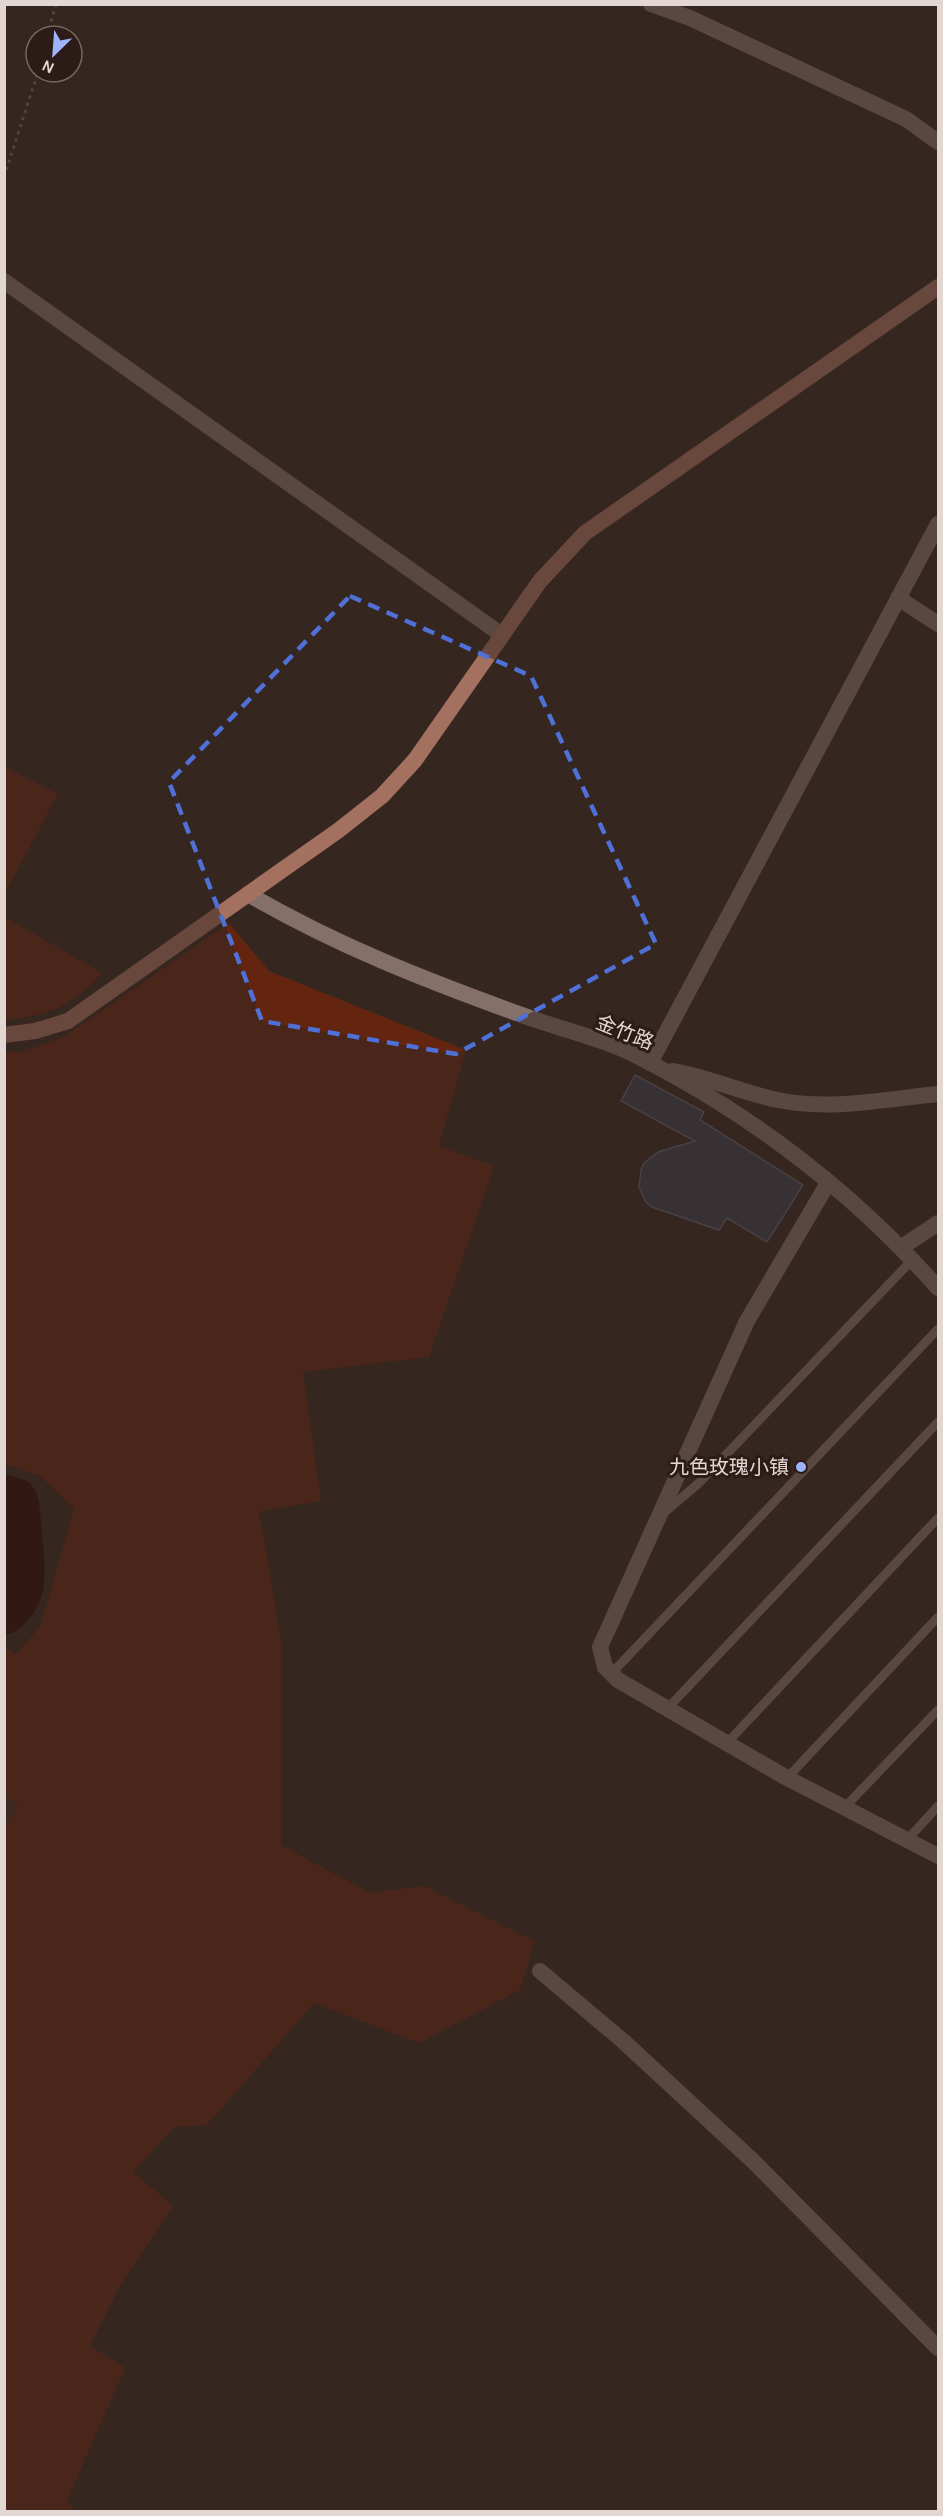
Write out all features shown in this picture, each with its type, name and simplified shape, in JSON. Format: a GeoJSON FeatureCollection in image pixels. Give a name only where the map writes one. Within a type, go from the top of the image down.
{"type":"FeatureCollection","features":[{"type":"Feature","properties":{"kind":"main road"},"geometry":{"type":"LineString","coordinates":[[4,1035],[35,1031],[68,1021],[362,814],[415,760],[550,568],[585,533],[939,287]]}},
{"type":"Feature","properties":{"kind":"street"},"geometry":{"type":"LineString","coordinates":[[651,4],[690,18],[906,118],[939,142]]}},
{"type":"Feature","properties":{"kind":"street"},"geometry":{"type":"LineString","coordinates":[[4,280],[502,635]]}},
{"type":"Feature","properties":{"kind":"street"},"geometry":{"type":"LineString","coordinates":[[939,524],[898,598],[655,1066],[703,1076],[761,1097],[816,1105],[939,1094]]}},
{"type":"Feature","properties":{"kind":"street"},"geometry":{"type":"LineString","coordinates":[[898,598],[939,624]]}},
{"type":"Feature","properties":{"kind":"street","name":"金竹路"},"geometry":{"type":"LineString","coordinates":[[248,894],[323,936],[380,962],[635,1055],[655,1066],[772,1135],[908,1253],[939,1288]]}},
{"type":"Feature","properties":{"kind":"street"},"geometry":{"type":"LineString","coordinates":[[828,1183],[747,1321],[600,1647],[602,1660],[610,1674],[726,1744],[939,1856]]}},
{"type":"Feature","properties":{"kind":"street"},"geometry":{"type":"LineString","coordinates":[[908,1253],[939,1223]]}},
{"type":"Feature","properties":{"kind":"street"},"geometry":{"type":"LineString","coordinates":[[540,1971],[623,2041],[753,2161],[939,2348]]}},
{"type":"Feature","properties":{"kind":"lane"},"geometry":{"type":"LineString","coordinates":[[659,1516],[699,1483],[908,1253]]}},
{"type":"Feature","properties":{"kind":"lane"},"geometry":{"type":"LineString","coordinates":[[610,1674],[939,1329]]}},
{"type":"Feature","properties":{"kind":"lane"},"geometry":{"type":"LineString","coordinates":[[666,1709],[939,1422]]}},
{"type":"Feature","properties":{"kind":"lane"},"geometry":{"type":"LineString","coordinates":[[726,1744],[939,1518]]}},
{"type":"Feature","properties":{"kind":"lane"},"geometry":{"type":"LineString","coordinates":[[787,1778],[939,1617]]}},
{"type":"Feature","properties":{"kind":"lane"},"geometry":{"type":"LineString","coordinates":[[844,1808],[939,1710]]}},
{"type":"Feature","properties":{"kind":"lane"},"geometry":{"type":"LineString","coordinates":[[907,1840],[939,1806]]}},
{"type":"Feature","properties":{"kind":"path"},"geometry":{"type":"LineString","coordinates":[[50,24],[56,4]]}},
{"type":"Feature","properties":{"kind":"path"},"geometry":{"type":"LineString","coordinates":[[4,177],[34,84]]}},
{"type":"Feature","properties":{"kind":"highlighted area"},"geometry":{"type":"Polygon","coordinates":[[[350,596],[531,676],[656,944],[456,1054],[262,1021],[169,782],[350,596]]]}},
{"type":"Feature","properties":{"kind":"shaded area"},"geometry":{"type":"Polygon","coordinates":[[[5,767],[58,794],[5,893],[5,767]]]}},
{"type":"Feature","properties":{"kind":"shaded area"},"geometry":{"type":"Polygon","coordinates":[[[5,917],[102,973],[81,993],[58,1007],[33,1016],[5,1020],[5,917]]]}},
{"type":"Feature","properties":{"kind":"shaded area"},"geometry":{"type":"Polygon","coordinates":[[[229,923],[269,971],[466,1050],[439,1146],[494,1166],[429,1357],[303,1372],[321,1501],[258,1512],[265,1541],[282,1649],[281,1845],[370,1893],[425,1886],[535,1941],[520,1990],[419,2043],[314,2003],[207,2125],[175,2127],[133,2171],[173,2206],[120,2286],[90,2346],[125,2368],[67,2501],[76,2511],[5,2511],[4,1828],[19,1806],[5,1796],[5,1647],[16,1654],[40,1627],[74,1509],[40,1476],[5,1464],[5,1052],[20,1052],[64,1037],[229,923]]]}},
{"type":"Feature","properties":{"kind":"shaded area"},"geometry":{"type":"Polygon","coordinates":[[[5,1474],[28,1482],[36,1492],[40,1509],[45,1567],[43,1590],[35,1611],[21,1628],[6,1634],[5,1474]]]}},
{"type":"Feature","properties":{"kind":"shaded area"},"geometry":{"type":"Polygon","coordinates":[[[5,1796],[20,1806],[5,1828],[5,1796]]]}},
{"type":"Feature","properties":{"kind":"building"},"geometry":{"type":"Polygon","coordinates":[[[635,1075],[704,1112],[700,1120],[803,1185],[767,1242],[727,1218],[719,1230],[652,1207],[646,1202],[639,1187],[644,1163],[658,1152],[695,1141],[621,1101],[635,1075]]]}},
{"type":"Feature","properties":{"kind":"place","name":"九色玫瑰小镇"},"geometry":{"type":"Point","coordinates":[801,1467]}}]}
